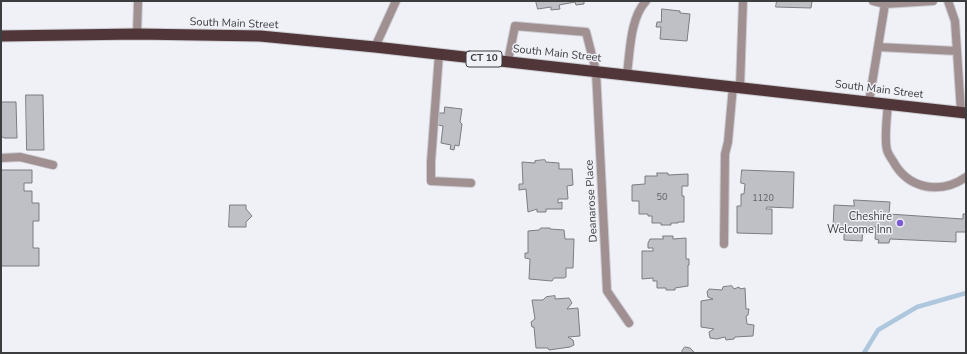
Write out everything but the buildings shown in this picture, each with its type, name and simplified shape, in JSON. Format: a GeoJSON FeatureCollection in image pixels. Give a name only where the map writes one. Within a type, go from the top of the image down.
{"type":"FeatureCollection","features":[{"type":"Feature","properties":{"kind":"highway","name":"South Main Street"},"geometry":{"type":"LineString","coordinates":[[1,36],[137,34],[260,36],[627,74],[964,113]]}},
{"type":"Feature","properties":{"kind":"street"},"geometry":{"type":"LineString","coordinates":[[137,34],[138,1]]}},
{"type":"Feature","properties":{"kind":"street"},"geometry":{"type":"LineString","coordinates":[[375,47],[396,1]]}},
{"type":"Feature","properties":{"kind":"street"},"geometry":{"type":"LineString","coordinates":[[627,74],[634,24],[640,7],[646,1]]}},
{"type":"Feature","properties":{"kind":"street"},"geometry":{"type":"LineString","coordinates":[[724,244],[725,154],[736,86],[743,1]]}},
{"type":"Feature","properties":{"kind":"street"},"geometry":{"type":"LineString","coordinates":[[873,1],[885,4],[933,1]]}},
{"type":"Feature","properties":{"kind":"street"},"geometry":{"type":"LineString","coordinates":[[948,1],[955,21],[964,113]]}},
{"type":"Feature","properties":{"kind":"street"},"geometry":{"type":"LineString","coordinates":[[869,102],[885,4]]}},
{"type":"Feature","properties":{"kind":"street","name":"Deanarose Place"},"geometry":{"type":"LineString","coordinates":[[508,61],[515,26],[586,32],[596,71],[607,291],[629,323]]}},
{"type":"Feature","properties":{"kind":"street"},"geometry":{"type":"LineString","coordinates":[[878,48],[957,51]]}},
{"type":"Feature","properties":{"kind":"street"},"geometry":{"type":"LineString","coordinates":[[439,54],[431,181],[471,183]]}},
{"type":"Feature","properties":{"kind":"street"},"geometry":{"type":"LineString","coordinates":[[888,104],[886,121],[887,150],[897,168],[911,181],[927,187],[944,187],[958,182],[966,177]]}},
{"type":"Feature","properties":{"kind":"street"},"geometry":{"type":"LineString","coordinates":[[1,158],[20,157],[53,166]]}},
{"type":"Feature","properties":{"kind":"waterway"},"geometry":{"type":"LineString","coordinates":[[864,353],[878,330],[917,307],[966,293]]}},
{"type":"Feature","properties":{"kind":"place","name":"Cheshire Welcome Inn"},"geometry":{"type":"Point","coordinates":[900,223]}}]}
